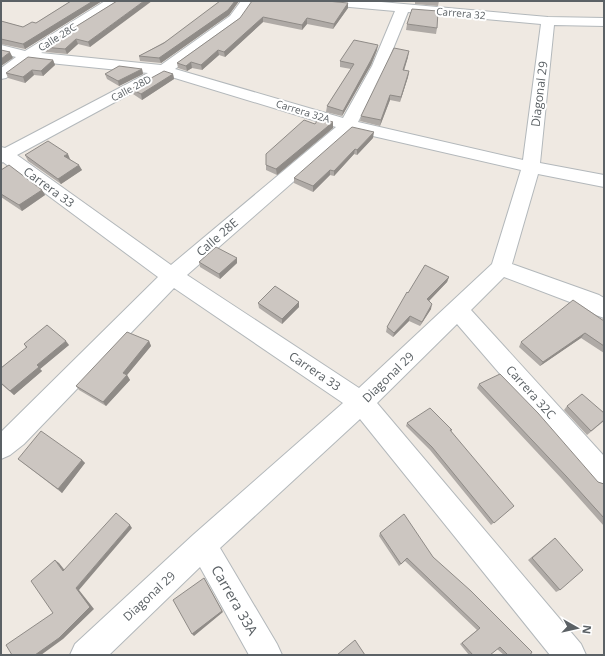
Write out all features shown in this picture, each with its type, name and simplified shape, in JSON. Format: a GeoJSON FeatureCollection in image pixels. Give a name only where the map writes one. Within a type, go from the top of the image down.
{"type":"FeatureCollection","features":[{"type":"Feature","properties":{"kind":"street","name":"Calle 28C"},"geometry":{"type":"LineString","coordinates":[[1,75],[27,56],[114,1]]}},
{"type":"Feature","properties":{"kind":"street","name":"Calle 28D"},"geometry":{"type":"LineString","coordinates":[[2,155],[164,70],[235,19],[248,1]]}},
{"type":"Feature","properties":{"kind":"street","name":"Carrera 32"},"geometry":{"type":"LineString","coordinates":[[327,1],[548,21],[604,22]]}},
{"type":"Feature","properties":{"kind":"street","name":"Calle 28E"},"geometry":{"type":"LineString","coordinates":[[6,435],[172,276],[348,125],[379,66],[403,8]]}},
{"type":"Feature","properties":{"kind":"street","name":"Diagonal 29"},"geometry":{"type":"LineString","coordinates":[[86,655],[203,545],[361,402],[501,268],[531,167],[548,21]]}},
{"type":"Feature","properties":{"kind":"street","name":"Carrera 32A"},"geometry":{"type":"LineString","coordinates":[[1,49],[27,56],[164,70],[348,125],[531,167],[604,181]]}},
{"type":"Feature","properties":{"kind":"street","name":"Carrera 33"},"geometry":{"type":"LineString","coordinates":[[2,155],[172,276],[361,402],[570,655]]}},
{"type":"Feature","properties":{"kind":"street"},"geometry":{"type":"LineString","coordinates":[[501,268],[591,300],[604,309]]}},
{"type":"Feature","properties":{"kind":"street","name":"Carrera 32C"},"geometry":{"type":"LineString","coordinates":[[458,310],[604,475]]}},
{"type":"Feature","properties":{"kind":"street","name":"Carrera 33A"},"geometry":{"type":"LineString","coordinates":[[203,545],[266,655]]}},
{"type":"Feature","properties":{"kind":"building"},"geometry":{"type":"Polygon","coordinates":[[[71,1],[93,1],[23,44],[1,39],[1,21],[23,27],[32,22],[36,23],[71,1]]]}},
{"type":"Feature","properties":{"kind":"building"},"geometry":{"type":"Polygon","coordinates":[[[117,1],[144,1],[88,42],[76,39],[65,49],[43,47],[117,1]]]}},
{"type":"Feature","properties":{"kind":"building"},"geometry":{"type":"Polygon","coordinates":[[[220,1],[235,1],[228,10],[159,58],[139,56],[164,43],[220,1]]]}},
{"type":"Feature","properties":{"kind":"building"},"geometry":{"type":"Polygon","coordinates":[[[252,1],[327,1],[348,3],[334,24],[307,18],[302,25],[263,17],[224,52],[218,50],[201,65],[191,62],[186,66],[177,63],[240,18],[252,1]]]}},
{"type":"Feature","properties":{"kind":"building"},"geometry":{"type":"Polygon","coordinates":[[[412,9],[438,11],[437,28],[407,24],[412,9]]]}},
{"type":"Feature","properties":{"kind":"building"},"geometry":{"type":"Polygon","coordinates":[[[354,40],[378,45],[343,111],[327,106],[354,64],[340,61],[354,40]]]}},
{"type":"Feature","properties":{"kind":"building"},"geometry":{"type":"Polygon","coordinates":[[[394,48],[409,51],[403,70],[409,71],[401,97],[390,95],[381,120],[361,116],[394,48]]]}},
{"type":"Feature","properties":{"kind":"building"},"geometry":{"type":"Polygon","coordinates":[[[1,50],[10,52],[1,59],[1,50]]]}},
{"type":"Feature","properties":{"kind":"building"},"geometry":{"type":"Polygon","coordinates":[[[28,57],[53,60],[41,71],[32,70],[23,77],[6,73],[28,57]]]}},
{"type":"Feature","properties":{"kind":"building"},"geometry":{"type":"Polygon","coordinates":[[[119,66],[142,69],[118,81],[105,74],[119,66]]]}},
{"type":"Feature","properties":{"kind":"building"},"geometry":{"type":"Polygon","coordinates":[[[164,71],[173,74],[141,94],[131,89],[164,71]]]}},
{"type":"Feature","properties":{"kind":"building"},"geometry":{"type":"Polygon","coordinates":[[[319,118],[333,122],[276,169],[266,165],[266,154],[304,120],[315,124],[319,118]]]}},
{"type":"Feature","properties":{"kind":"building"},"geometry":{"type":"Polygon","coordinates":[[[352,127],[374,132],[334,171],[330,170],[313,186],[294,178],[352,127]]]}},
{"type":"Feature","properties":{"kind":"building"},"geometry":{"type":"Polygon","coordinates":[[[48,141],[68,154],[64,156],[79,165],[58,179],[25,155],[48,141]]]}},
{"type":"Feature","properties":{"kind":"building"},"geometry":{"type":"Polygon","coordinates":[[[9,165],[42,190],[19,205],[1,194],[1,170],[9,165]]]}},
{"type":"Feature","properties":{"kind":"building"},"geometry":{"type":"Polygon","coordinates":[[[216,247],[237,258],[219,274],[199,262],[216,247]]]}},
{"type":"Feature","properties":{"kind":"building"},"geometry":{"type":"Polygon","coordinates":[[[425,265],[449,277],[427,299],[432,304],[422,322],[410,316],[394,333],[387,327],[407,292],[408,293],[425,265]]]}},
{"type":"Feature","properties":{"kind":"building"},"geometry":{"type":"Polygon","coordinates":[[[275,286],[299,302],[282,319],[258,303],[275,286]]]}},
{"type":"Feature","properties":{"kind":"building"},"geometry":{"type":"Polygon","coordinates":[[[573,300],[604,321],[604,346],[585,333],[543,362],[521,342],[573,300]]]}},
{"type":"Feature","properties":{"kind":"building"},"geometry":{"type":"Polygon","coordinates":[[[47,325],[66,341],[37,365],[39,367],[10,391],[1,383],[1,368],[27,347],[24,344],[47,325]]]}},
{"type":"Feature","properties":{"kind":"building"},"geometry":{"type":"Polygon","coordinates":[[[127,332],[149,341],[123,373],[127,375],[103,402],[76,386],[127,332]]]}},
{"type":"Feature","properties":{"kind":"building"},"geometry":{"type":"Polygon","coordinates":[[[500,374],[538,413],[598,482],[604,484],[604,518],[479,384],[500,374]]]}},
{"type":"Feature","properties":{"kind":"building"},"geometry":{"type":"Polygon","coordinates":[[[582,394],[604,413],[604,420],[591,431],[567,406],[582,394]]]}},
{"type":"Feature","properties":{"kind":"building"},"geometry":{"type":"Polygon","coordinates":[[[430,408],[452,430],[450,430],[514,506],[494,523],[432,447],[407,423],[430,408]]]}},
{"type":"Feature","properties":{"kind":"building"},"geometry":{"type":"Polygon","coordinates":[[[41,431],[82,460],[58,489],[18,459],[41,431]]]}},
{"type":"Feature","properties":{"kind":"building"},"geometry":{"type":"Polygon","coordinates":[[[116,513],[130,525],[76,588],[90,607],[59,638],[35,655],[12,655],[6,645],[53,613],[31,581],[55,560],[63,571],[116,513]]]}},
{"type":"Feature","properties":{"kind":"building"},"geometry":{"type":"Polygon","coordinates":[[[404,514],[433,557],[471,591],[532,652],[530,655],[508,655],[500,647],[490,655],[473,655],[462,643],[480,628],[407,558],[401,564],[380,533],[404,514]]]}},
{"type":"Feature","properties":{"kind":"building"},"geometry":{"type":"Polygon","coordinates":[[[555,538],[583,570],[560,590],[532,558],[555,538]]]}},
{"type":"Feature","properties":{"kind":"building"},"geometry":{"type":"Polygon","coordinates":[[[204,578],[222,611],[192,634],[173,600],[204,578]]]}},
{"type":"Feature","properties":{"kind":"building"},"geometry":{"type":"Polygon","coordinates":[[[355,640],[365,655],[337,655],[355,640]]]}}]}
